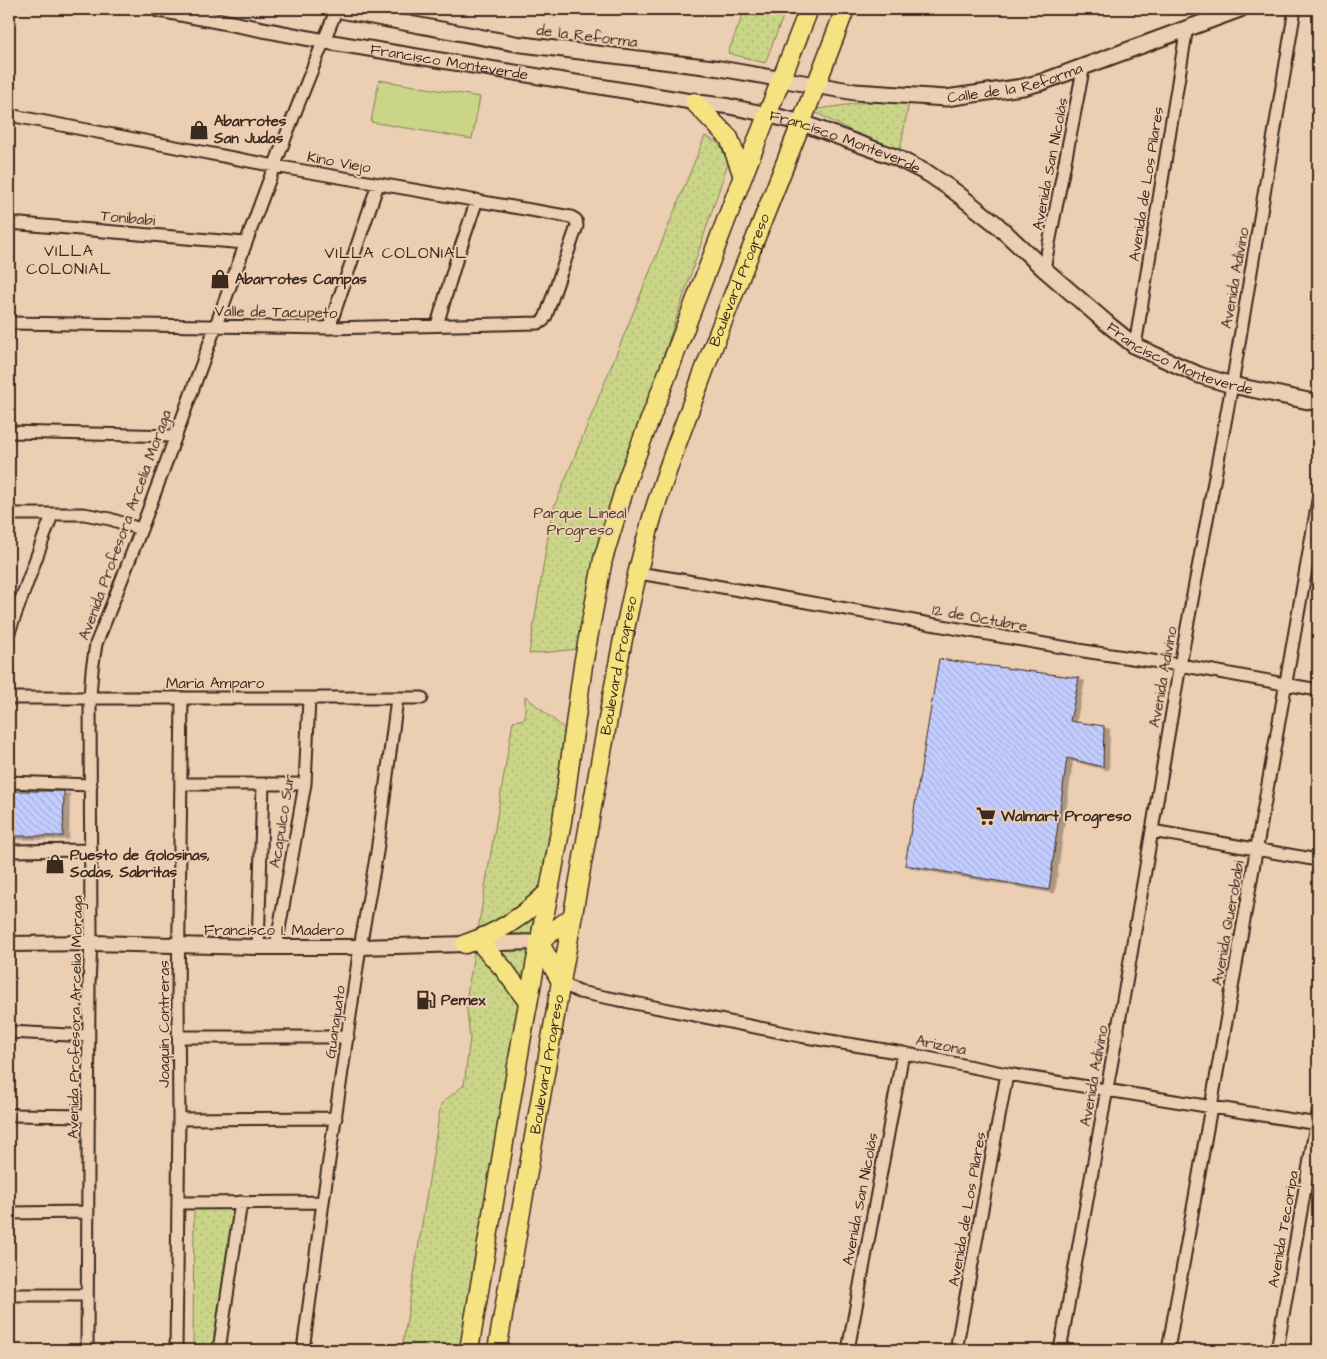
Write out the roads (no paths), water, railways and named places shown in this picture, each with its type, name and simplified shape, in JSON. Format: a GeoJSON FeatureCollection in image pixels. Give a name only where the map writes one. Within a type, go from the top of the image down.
{"type":"FeatureCollection","features":[{"type":"Feature","properties":{"kind":"main road","name":"Boulevard Progreso"},"geometry":{"type":"LineString","coordinates":[[469,1350],[528,1002],[567,790],[583,664],[603,559],[628,477],[766,114],[809,9]]}},
{"type":"Feature","properties":{"kind":"main road","name":"Boulevard Progreso"},"geometry":{"type":"LineString","coordinates":[[497,1350],[572,917],[624,631],[638,573],[661,490],[727,310],[802,123],[845,9]]}},
{"type":"Feature","properties":{"kind":"main road","name":"Calle de la Reforma"},"geometry":{"type":"LineString","coordinates":[[780,79],[874,94],[946,98],[1023,87],[1042,82],[1240,9]]}},
{"type":"Feature","properties":{"kind":"main road"},"geometry":{"type":"LineString","coordinates":[[694,102],[729,138],[743,176]]}},
{"type":"Feature","properties":{"kind":"main road","name":"Francisco Monteverde"},"geometry":{"type":"LineString","coordinates":[[766,114],[802,123],[895,157],[929,174],[996,224],[1044,269],[1135,346],[1199,376],[1318,404]]}},
{"type":"Feature","properties":{"kind":"main road"},"geometry":{"type":"LineString","coordinates":[[528,1002],[504,968],[473,944],[510,924],[534,906],[548,892]]}},
{"type":"Feature","properties":{"kind":"main road"},"geometry":{"type":"LineString","coordinates":[[562,983],[539,942],[572,917]]}},
{"type":"Feature","properties":{"kind":"street","name":"Francisco Monteverde"},"geometry":{"type":"LineString","coordinates":[[156,9],[323,41],[727,106],[766,114]]}},
{"type":"Feature","properties":{"kind":"street","name":"Avenida Profesora Arcelia Moraga"},"geometry":{"type":"LineString","coordinates":[[86,1350],[91,943],[90,697],[96,644],[274,166],[336,9]]}},
{"type":"Feature","properties":{"kind":"street","name":"de la Reforma"},"geometry":{"type":"LineString","coordinates":[[336,9],[518,44],[717,68],[780,79]]}},
{"type":"Feature","properties":{"kind":"street","name":"Avenida Adivino"},"geometry":{"type":"LineString","coordinates":[[1060,1350],[1180,665],[1232,385],[1295,9]]}},
{"type":"Feature","properties":{"kind":"street","name":"Avenida de Los Pilares"},"geometry":{"type":"LineString","coordinates":[[1135,346],[1187,27]]}},
{"type":"Feature","properties":{"kind":"street","name":"Avenida San Nicolás"},"geometry":{"type":"LineString","coordinates":[[1044,269],[1084,66]]}},
{"type":"Feature","properties":{"kind":"street","name":"Kino Viejo"},"geometry":{"type":"LineString","coordinates":[[9,116],[274,166],[571,217],[576,220],[577,226],[543,321]]}},
{"type":"Feature","properties":{"kind":"street"},"geometry":{"type":"LineString","coordinates":[[329,328],[378,184]]}},
{"type":"Feature","properties":{"kind":"street"},"geometry":{"type":"LineString","coordinates":[[437,325],[477,200]]}},
{"type":"Feature","properties":{"kind":"street","name":"Tonibabi"},"geometry":{"type":"LineString","coordinates":[[9,222],[245,243]]}},
{"type":"Feature","properties":{"kind":"street","name":"Valle de Tacupeto"},"geometry":{"type":"LineString","coordinates":[[9,323],[329,328],[538,323],[543,321]]}},
{"type":"Feature","properties":{"kind":"street"},"geometry":{"type":"LineString","coordinates":[[9,432],[175,436]]}},
{"type":"Feature","properties":{"kind":"street","name":"Avenida Querobabi"},"geometry":{"type":"LineString","coordinates":[[1168,1350],[1318,501]]}},
{"type":"Feature","properties":{"kind":"street"},"geometry":{"type":"LineString","coordinates":[[9,514],[84,514],[110,519],[140,529]]}},
{"type":"Feature","properties":{"kind":"street"},"geometry":{"type":"LineString","coordinates":[[9,632],[52,515]]}},
{"type":"Feature","properties":{"kind":"street","name":"12 de Octubre"},"geometry":{"type":"LineString","coordinates":[[638,573],[1318,690]]}},
{"type":"Feature","properties":{"kind":"street","name":"María Amparo"},"geometry":{"type":"LineString","coordinates":[[9,698],[422,698]]}},
{"type":"Feature","properties":{"kind":"street","name":"Joaquín Contreras"},"geometry":{"type":"LineString","coordinates":[[176,1350],[180,1119],[178,1037],[182,698]]}},
{"type":"Feature","properties":{"kind":"street","name":"Acapulco Sur"},"geometry":{"type":"LineString","coordinates":[[276,946],[304,784],[309,699]]}},
{"type":"Feature","properties":{"kind":"street","name":"Guanajuato"},"geometry":{"type":"LineString","coordinates":[[303,1350],[360,947],[378,844],[398,699]]}},
{"type":"Feature","properties":{"kind":"street"},"geometry":{"type":"LineString","coordinates":[[9,782],[91,785]]}},
{"type":"Feature","properties":{"kind":"street"},"geometry":{"type":"LineString","coordinates":[[181,784],[304,784]]}},
{"type":"Feature","properties":{"kind":"street"},"geometry":{"type":"LineString","coordinates":[[258,947],[263,784]]}},
{"type":"Feature","properties":{"kind":"street"},"geometry":{"type":"LineString","coordinates":[[1152,831],[1318,860]]}},
{"type":"Feature","properties":{"kind":"street"},"geometry":{"type":"LineString","coordinates":[[9,851],[91,850]]}},
{"type":"Feature","properties":{"kind":"street","name":"Francisco I. Madero"},"geometry":{"type":"LineString","coordinates":[[9,944],[91,943],[258,947],[360,947],[539,942]]}},
{"type":"Feature","properties":{"kind":"street","name":"Arizona"},"geometry":{"type":"LineString","coordinates":[[562,983],[579,992],[800,1036],[903,1053],[1007,1074],[1211,1106],[1318,1120]]}},
{"type":"Feature","properties":{"kind":"street"},"geometry":{"type":"LineString","coordinates":[[9,1032],[89,1036]]}},
{"type":"Feature","properties":{"kind":"street"},"geometry":{"type":"LineString","coordinates":[[178,1037],[348,1037]]}},
{"type":"Feature","properties":{"kind":"street","name":"Avenida San Nicolás"},"geometry":{"type":"LineString","coordinates":[[848,1350],[903,1053]]}},
{"type":"Feature","properties":{"kind":"street","name":"Avenida de Los Pilares"},"geometry":{"type":"LineString","coordinates":[[956,1350],[1007,1074]]}},
{"type":"Feature","properties":{"kind":"street"},"geometry":{"type":"LineString","coordinates":[[9,1115],[89,1116]]}},
{"type":"Feature","properties":{"kind":"street"},"geometry":{"type":"LineString","coordinates":[[180,1119],[336,1118]]}},
{"type":"Feature","properties":{"kind":"street","name":"Avenida Tecoripa"},"geometry":{"type":"LineString","coordinates":[[1277,1350],[1318,1120]]}},
{"type":"Feature","properties":{"kind":"street"},"geometry":{"type":"LineString","coordinates":[[219,1350],[241,1202]]}},
{"type":"Feature","properties":{"kind":"street"},"geometry":{"type":"LineString","coordinates":[[178,1203],[323,1202]]}},
{"type":"Feature","properties":{"kind":"street"},"geometry":{"type":"LineString","coordinates":[[9,1213],[88,1212]]}},
{"type":"Feature","properties":{"kind":"street"},"geometry":{"type":"LineString","coordinates":[[9,1295],[88,1295]]}},
{"type":"Feature","properties":{"kind":"place","name":"Abarrotes San Judas"},"geometry":{"type":"Point","coordinates":[199,130]}},
{"type":"Feature","properties":{"kind":"place","name":"Abarrotes Campas"},"geometry":{"type":"Point","coordinates":[220,279]}},
{"type":"Feature","properties":{"kind":"place","name":"Walmart Progreso"},"geometry":{"type":"Point","coordinates":[986,816]}},
{"type":"Feature","properties":{"kind":"place","name":"Puesto de Golosinas, Sodas, Sabritas"},"geometry":{"type":"Point","coordinates":[55,864]}},
{"type":"Feature","properties":{"kind":"place","name":"Pemex"},"geometry":{"type":"Point","coordinates":[426,1000]}},
{"type":"Feature","properties":{"kind":"district","name":"VILLA COLONIAL"},"geometry":{"type":"Point","coordinates":[396,252]}},
{"type":"Feature","properties":{"kind":"district","name":"VILLA COLONIAL"},"geometry":{"type":"Point","coordinates":[69,259]}},
{"type":"Feature","properties":{"kind":"park label","name":"Parque Lineal Progreso"},"geometry":{"type":"Point","coordinates":[580,522]}}]}
